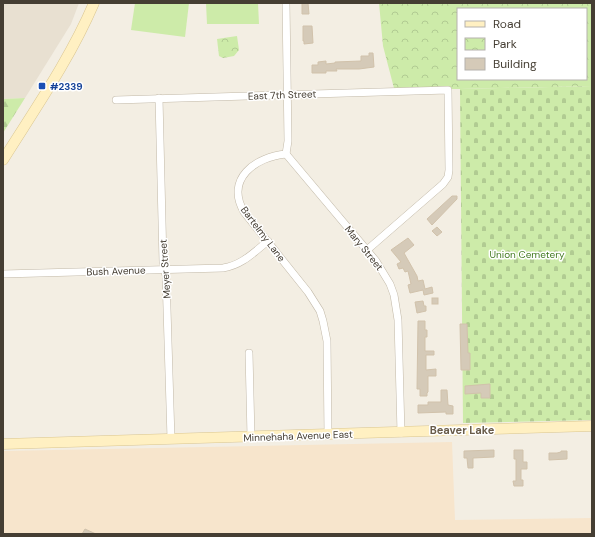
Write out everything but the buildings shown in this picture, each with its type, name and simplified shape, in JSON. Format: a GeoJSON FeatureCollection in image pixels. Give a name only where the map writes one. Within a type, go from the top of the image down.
{"type":"FeatureCollection","features":[{"type":"Feature","properties":{"kind":"main road"},"geometry":{"type":"LineString","coordinates":[[3,160],[84,27],[94,3]]}},
{"type":"Feature","properties":{"kind":"main road","name":"Minnehaha Avenue East"},"geometry":{"type":"LineString","coordinates":[[3,444],[592,426]]}},
{"type":"Feature","properties":{"kind":"street"},"geometry":{"type":"LineString","coordinates":[[286,3],[288,141],[286,154]]}},
{"type":"Feature","properties":{"kind":"street","name":"East 7th Street"},"geometry":{"type":"LineString","coordinates":[[116,100],[448,90],[448,177],[443,184],[366,250]]}},
{"type":"Feature","properties":{"kind":"street","name":"Meyer Street"},"geometry":{"type":"LineString","coordinates":[[159,98],[163,262],[166,276],[171,439]]}},
{"type":"Feature","properties":{"kind":"street","name":"Mary Street"},"geometry":{"type":"LineString","coordinates":[[286,154],[384,273],[394,295],[397,308],[401,433]]}},
{"type":"Feature","properties":{"kind":"street","name":"Bartelmy Lane"},"geometry":{"type":"LineString","coordinates":[[286,154],[272,156],[256,163],[243,176],[238,194],[241,206],[315,302],[323,321],[326,341],[328,435]]}},
{"type":"Feature","properties":{"kind":"street","name":"Bush Avenue"},"geometry":{"type":"LineString","coordinates":[[3,274],[231,267],[246,260],[268,241]]}},
{"type":"Feature","properties":{"kind":"street"},"geometry":{"type":"LineString","coordinates":[[249,353],[251,437]]}},
{"type":"Feature","properties":{"kind":"shaded area"},"geometry":{"type":"Polygon","coordinates":[[[3,3],[79,3],[71,24],[25,98],[3,99],[3,3]]]}},
{"type":"Feature","properties":{"kind":"shaded area"},"geometry":{"type":"Polygon","coordinates":[[[452,442],[455,520],[592,518],[592,534],[3,534],[3,451],[452,442]]]}},
{"type":"Feature","properties":{"kind":"green space"},"geometry":{"type":"Polygon","coordinates":[[[135,3],[189,3],[185,37],[131,30],[135,3]]]}},
{"type":"Feature","properties":{"kind":"green space"},"geometry":{"type":"Polygon","coordinates":[[[206,3],[258,3],[259,24],[207,24],[206,3]]]}},
{"type":"Feature","properties":{"kind":"green space"},"geometry":{"type":"Polygon","coordinates":[[[379,3],[592,3],[592,86],[417,89],[395,92],[383,46],[379,3]]]}},
{"type":"Feature","properties":{"kind":"green space"},"geometry":{"type":"Polygon","coordinates":[[[237,36],[239,50],[234,56],[223,58],[219,56],[217,39],[237,36]]]}},
{"type":"Feature","properties":{"kind":"green space","name":"Union Cemetery"},"geometry":{"type":"Polygon","coordinates":[[[592,86],[592,420],[463,423],[460,89],[592,86]]]}},
{"type":"Feature","properties":{"kind":"green space"},"geometry":{"type":"Polygon","coordinates":[[[25,98],[3,133],[3,99],[25,98]]]}},
{"type":"Feature","properties":{"kind":"place","name":"#2339"},"geometry":{"type":"Point","coordinates":[42,86]}},
{"type":"Feature","properties":{"kind":"district","name":"Beaver Lake"},"geometry":{"type":"Point","coordinates":[462,430]}}]}
